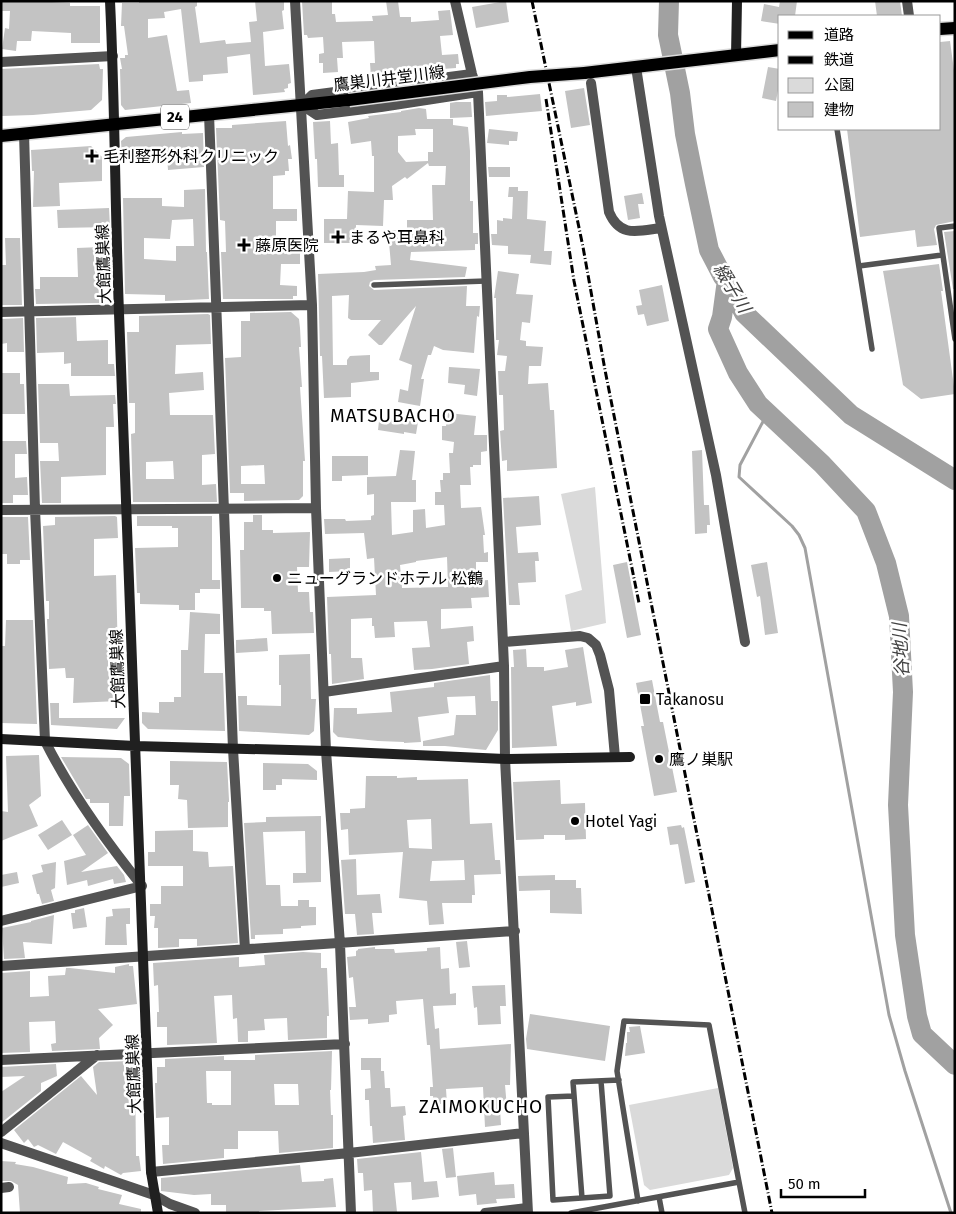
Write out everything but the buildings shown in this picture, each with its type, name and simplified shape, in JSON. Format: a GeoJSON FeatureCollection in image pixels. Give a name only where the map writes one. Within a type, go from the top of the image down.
{"type":"FeatureCollection","features":[{"type":"Feature","properties":{"kind":"main road","name":"大館鷹巣線"},"geometry":{"type":"LineString","coordinates":[[110,1],[119,309],[142,886],[151,1172],[158,1213]]}},
{"type":"Feature","properties":{"kind":"main road"},"geometry":{"type":"LineString","coordinates":[[736,56],[737,1]]}},
{"type":"Feature","properties":{"kind":"main road"},"geometry":{"type":"LineString","coordinates":[[941,29],[955,28]]}},
{"type":"Feature","properties":{"kind":"main road","name":"鷹巣川井堂川線"},"geometry":{"type":"LineString","coordinates":[[1,136],[349,100],[530,78],[587,78],[640,66],[778,50]]}},
{"type":"Feature","properties":{"kind":"main road"},"geometry":{"type":"LineString","coordinates":[[1,739],[135,746],[326,751],[505,759],[630,757]]}},
{"type":"Feature","properties":{"kind":"street"},"geometry":{"type":"LineString","coordinates":[[295,1],[312,305],[316,508],[326,751],[340,944],[352,1211]]}},
{"type":"Feature","properties":{"kind":"street"},"geometry":{"type":"LineString","coordinates":[[455,1],[478,92],[504,666],[505,759],[515,931],[527,1210],[485,1213]]}},
{"type":"Feature","properties":{"kind":"street"},"geometry":{"type":"LineString","coordinates":[[907,1],[909,15]]}},
{"type":"Feature","properties":{"kind":"street"},"geometry":{"type":"LineString","coordinates":[[1,62],[113,56]]}},
{"type":"Feature","properties":{"kind":"street"},"geometry":{"type":"LineString","coordinates":[[640,66],[661,228],[716,475],[745,642]]}},
{"type":"Feature","properties":{"kind":"street"},"geometry":{"type":"LineString","coordinates":[[302,105],[312,95],[472,74]]}},
{"type":"Feature","properties":{"kind":"street"},"geometry":{"type":"LineString","coordinates":[[587,78],[609,212],[612,220],[624,230],[634,232],[661,228]]}},
{"type":"Feature","properties":{"kind":"street"},"geometry":{"type":"LineString","coordinates":[[302,105],[318,115],[478,92]]}},
{"type":"Feature","properties":{"kind":"street"},"geometry":{"type":"LineString","coordinates":[[209,114],[233,749],[245,949]]}},
{"type":"Feature","properties":{"kind":"street"},"geometry":{"type":"LineString","coordinates":[[1,921],[142,886],[89,816],[62,775],[45,741],[35,509],[24,134]]}},
{"type":"Feature","properties":{"kind":"street"},"geometry":{"type":"LineString","coordinates":[[1,312],[312,305]]}},
{"type":"Feature","properties":{"kind":"street"},"geometry":{"type":"LineString","coordinates":[[1,510],[316,508]]}},
{"type":"Feature","properties":{"kind":"street"},"geometry":{"type":"LineString","coordinates":[[503,642],[580,636],[588,638],[596,645],[608,690],[615,757]]}},
{"type":"Feature","properties":{"kind":"street"},"geometry":{"type":"LineString","coordinates":[[324,692],[504,666]]}},
{"type":"Feature","properties":{"kind":"street"},"geometry":{"type":"LineString","coordinates":[[1,966],[515,931]]}},
{"type":"Feature","properties":{"kind":"street"},"geometry":{"type":"LineString","coordinates":[[1,1060],[345,1044]]}},
{"type":"Feature","properties":{"kind":"street"},"geometry":{"type":"LineString","coordinates":[[1,1132],[97,1056]]}},
{"type":"Feature","properties":{"kind":"street"},"geometry":{"type":"LineString","coordinates":[[151,1172],[349,1153],[524,1133]]}},
{"type":"Feature","properties":{"kind":"street"},"geometry":{"type":"LineString","coordinates":[[1,1143],[154,1195],[170,1204],[195,1213]]}},
{"type":"Feature","properties":{"kind":"lane"},"geometry":{"type":"LineString","coordinates":[[837,130],[872,349]]}},
{"type":"Feature","properties":{"kind":"lane"},"geometry":{"type":"LineString","coordinates":[[955,226],[939,228],[952,303],[955,339]]}},
{"type":"Feature","properties":{"kind":"lane"},"geometry":{"type":"LineString","coordinates":[[859,266],[942,254]]}},
{"type":"Feature","properties":{"kind":"lane"},"geometry":{"type":"LineString","coordinates":[[374,285],[486,281]]}},
{"type":"Feature","properties":{"kind":"lane"},"geometry":{"type":"LineString","coordinates":[[638,1201],[617,1071],[624,1021],[709,1025],[745,1213]]}},
{"type":"Feature","properties":{"kind":"lane"},"geometry":{"type":"LineString","coordinates":[[574,1096],[548,1097],[553,1200],[610,1196],[601,1080]]}},
{"type":"Feature","properties":{"kind":"lane"},"geometry":{"type":"LineString","coordinates":[[582,1198],[573,1082],[619,1080]]}},
{"type":"Feature","properties":{"kind":"lane"},"geometry":{"type":"LineString","coordinates":[[570,1213],[739,1182]]}},
{"type":"Feature","properties":{"kind":"lane"},"geometry":{"type":"LineString","coordinates":[[659,1197],[662,1213]]}},
{"type":"Feature","properties":{"kind":"green space"},"geometry":{"type":"Polygon","coordinates":[[[595,487],[606,623],[571,631],[565,595],[582,590],[561,494],[595,487]]]}},
{"type":"Feature","properties":{"kind":"green space"},"geometry":{"type":"Polygon","coordinates":[[[718,1088],[733,1168],[729,1175],[650,1190],[644,1185],[629,1105],[718,1088]]]}},
{"type":"Feature","properties":{"kind":"waterway","name":"綴子川"},"geometry":{"type":"LineString","coordinates":[[669,1],[668,35],[680,93],[685,134],[709,250],[744,313],[851,415],[955,480]]}},
{"type":"Feature","properties":{"kind":"waterway","name":"谷地川"},"geometry":{"type":"LineString","coordinates":[[727,280],[722,317],[718,329],[738,373],[758,404],[822,464],[866,511],[886,563],[899,616],[903,692],[898,805],[905,935],[917,1016],[922,1034],[955,1065]]}},
{"type":"Feature","properties":{"kind":"waterway"},"geometry":{"type":"LineString","coordinates":[[767,414],[740,465],[739,477],[792,526],[805,548],[889,1015],[951,1213]]}},
{"type":"Feature","properties":{"kind":"railway"},"geometry":{"type":"LineString","coordinates":[[532,1],[583,247],[605,370],[772,1213]]}},
{"type":"Feature","properties":{"kind":"railway"},"geometry":{"type":"LineString","coordinates":[[546,99],[574,281],[639,603]]}},
{"type":"Feature","properties":{"kind":"place","name":"毛利整形外科クリニック"},"geometry":{"type":"Point","coordinates":[92,156]}},
{"type":"Feature","properties":{"kind":"place","name":"まるや耳鼻科"},"geometry":{"type":"Point","coordinates":[338,237]}},
{"type":"Feature","properties":{"kind":"place","name":"藤原医院"},"geometry":{"type":"Point","coordinates":[244,245]}},
{"type":"Feature","properties":{"kind":"place","name":"ニューグランドホテル 松鶴"},"geometry":{"type":"Point","coordinates":[277,578]}},
{"type":"Feature","properties":{"kind":"place","name":"Takanosu"},"geometry":{"type":"Point","coordinates":[645,699]}},
{"type":"Feature","properties":{"kind":"place","name":"鷹ノ巣駅"},"geometry":{"type":"Point","coordinates":[659,759]}},
{"type":"Feature","properties":{"kind":"place","name":"Hotel Yagi"},"geometry":{"type":"Point","coordinates":[575,821]}},
{"type":"Feature","properties":{"kind":"district","name":"MATSUBACHO"},"geometry":{"type":"Point","coordinates":[393,415]}},
{"type":"Feature","properties":{"kind":"district","name":"ZAIMOKUCHO"},"geometry":{"type":"Point","coordinates":[481,1106]}}]}
